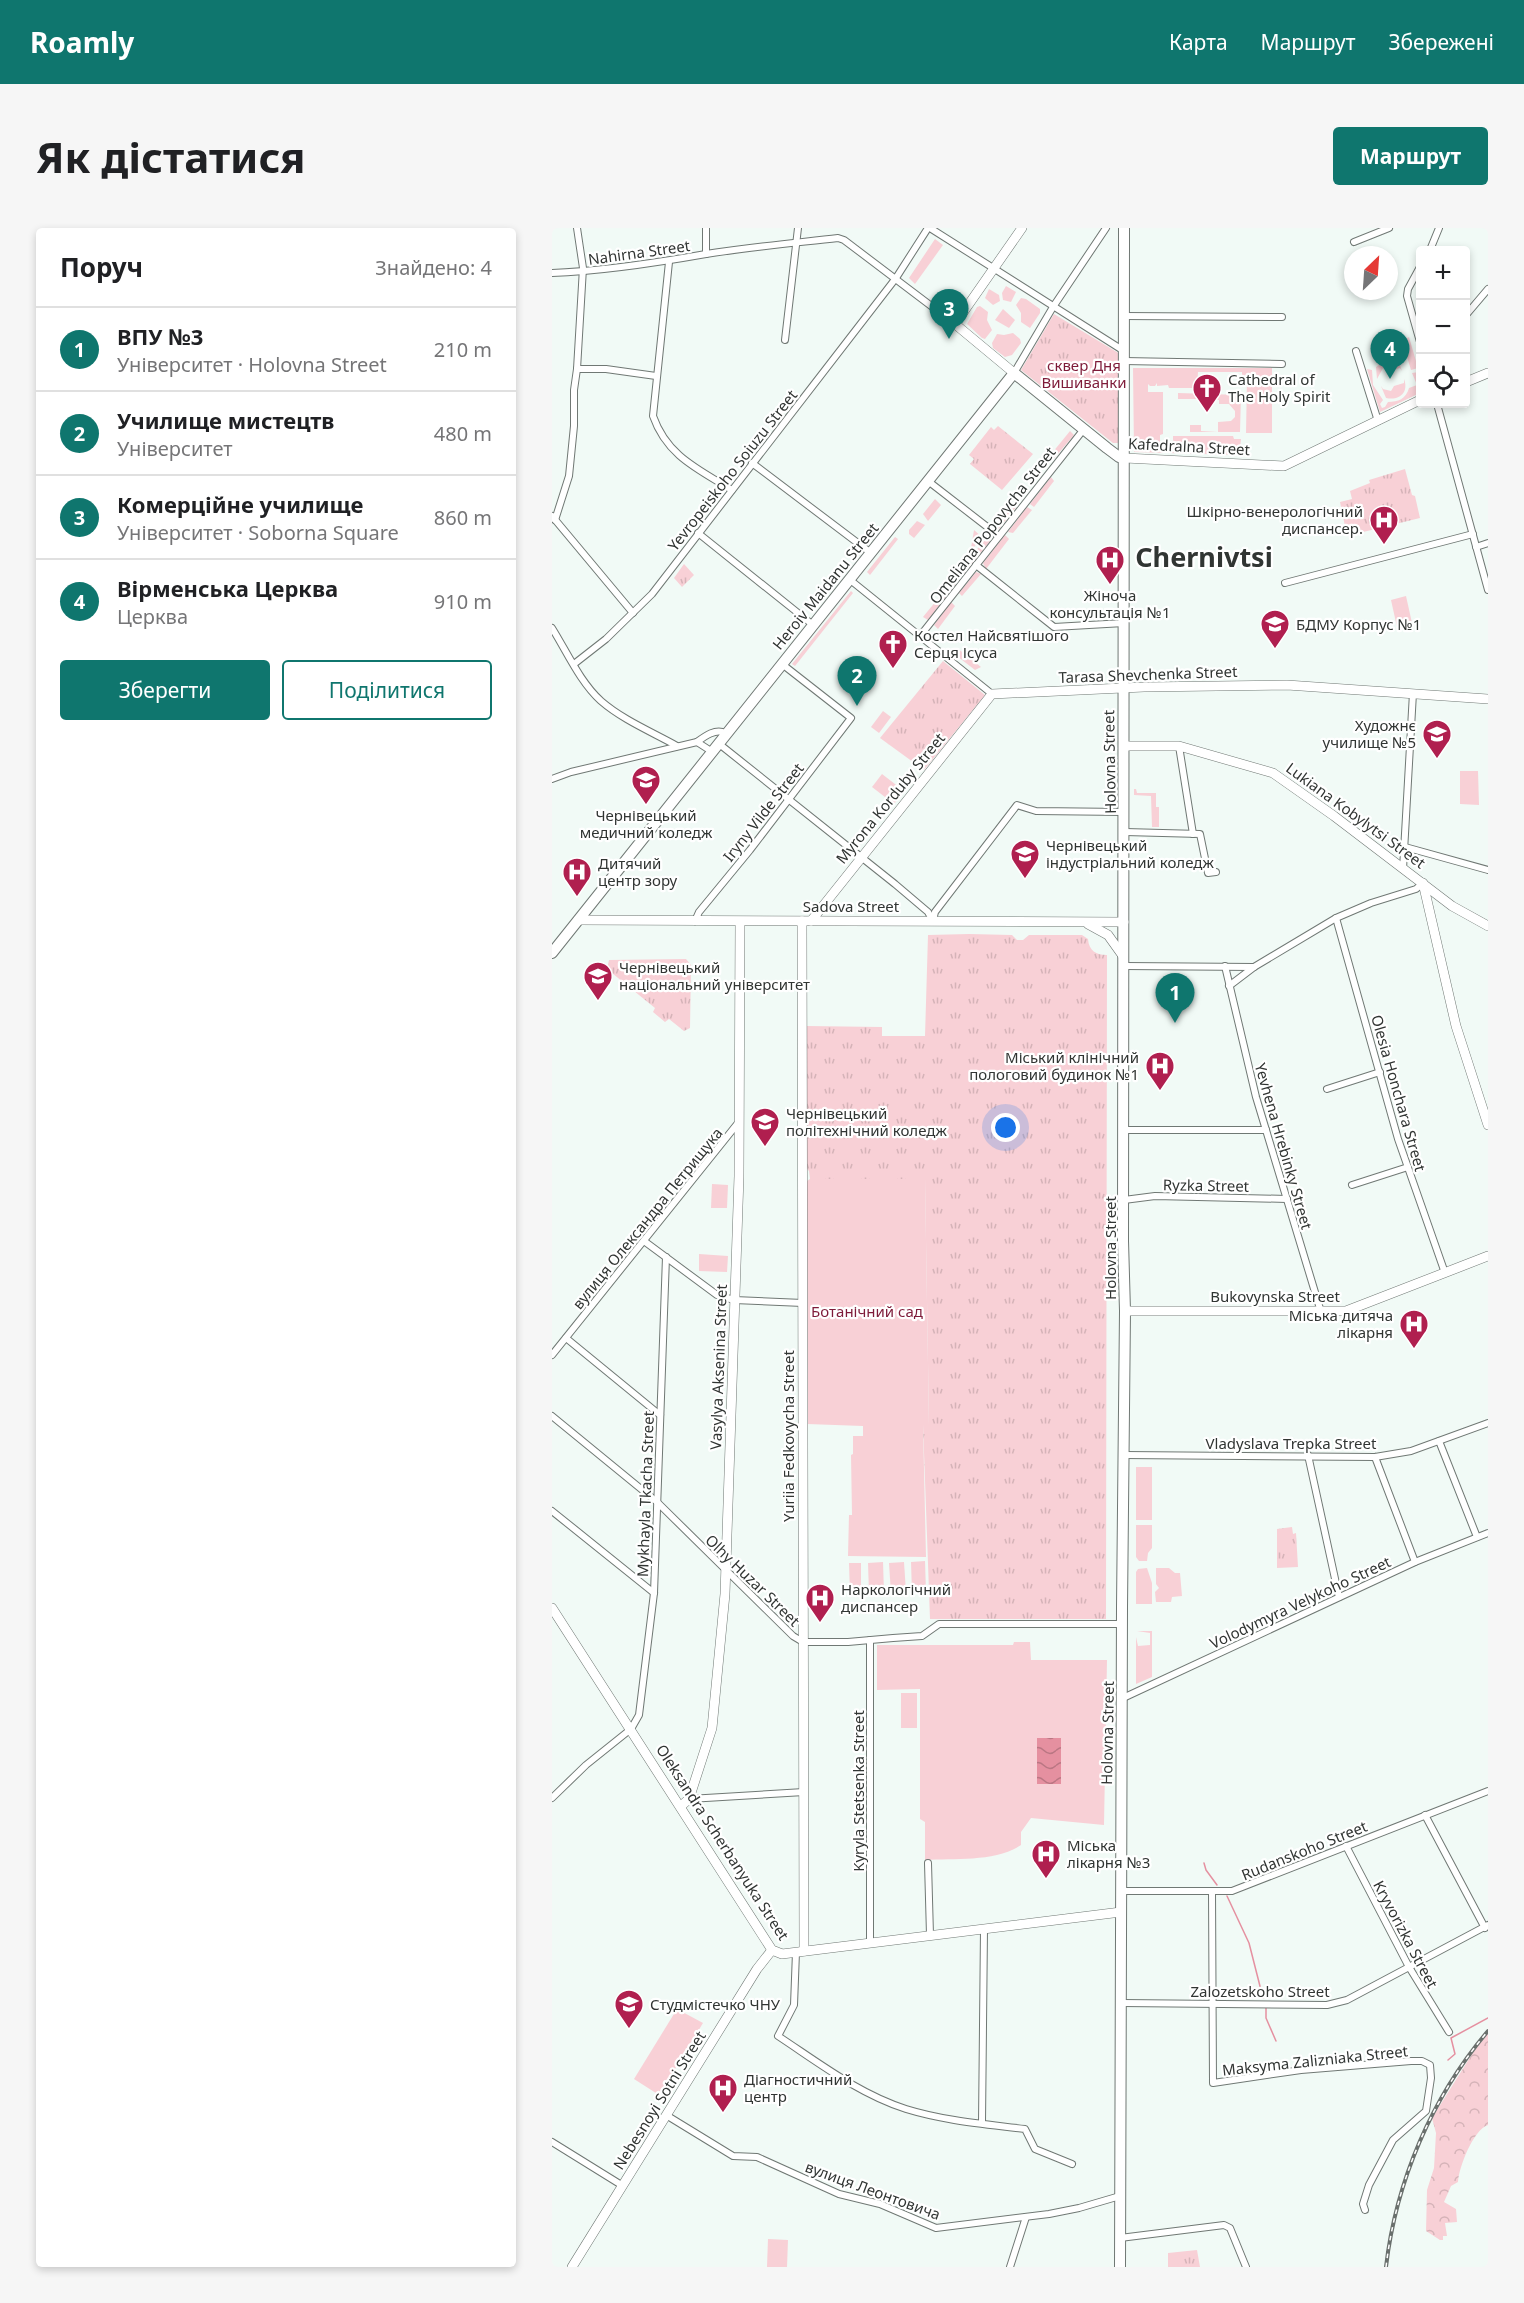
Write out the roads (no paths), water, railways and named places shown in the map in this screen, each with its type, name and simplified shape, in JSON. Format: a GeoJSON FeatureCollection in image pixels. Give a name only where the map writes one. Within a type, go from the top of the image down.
{"type":"FeatureCollection","features":[{"type":"Feature","properties":{"kind":"main road","name":"Holovna Street"},"geometry":{"type":"LineString","coordinates":[[1120,2267],[1125,1311],[1124,228]]}},
{"type":"Feature","properties":{"kind":"main road","name":"Kafedralna Street"},"geometry":{"type":"LineString","coordinates":[[1014,373],[1119,457],[1125,458]]}},
{"type":"Feature","properties":{"kind":"main road","name":"Heroiv Maidanu Street"},"geometry":{"type":"LineString","coordinates":[[552,953],[1014,373]]}},
{"type":"Feature","properties":{"kind":"street"},"geometry":{"type":"LineString","coordinates":[[577,228],[583,272],[574,390],[574,426],[569,476],[554,518],[633,613]]}},
{"type":"Feature","properties":{"kind":"street"},"geometry":{"type":"LineString","coordinates":[[706,228],[706,254]]}},
{"type":"Feature","properties":{"kind":"street"},"geometry":{"type":"LineString","coordinates":[[785,340],[798,228]]}},
{"type":"Feature","properties":{"kind":"street"},"geometry":{"type":"LineString","coordinates":[[929,228],[1053,307],[1124,356],[1282,364]]}},
{"type":"Feature","properties":{"kind":"street","name":"Yevropeiskoho Soiuzu Street"},"geometry":{"type":"LineString","coordinates":[[574,664],[606,639],[652,594],[896,278],[929,228]]}},
{"type":"Feature","properties":{"kind":"street"},"geometry":{"type":"LineString","coordinates":[[1014,373],[955,324],[1022,228]]}},
{"type":"Feature","properties":{"kind":"street","name":"Heroiv Maidanu Street"},"geometry":{"type":"LineString","coordinates":[[1014,373],[1053,307],[1106,228]]}},
{"type":"Feature","properties":{"kind":"street"},"geometry":{"type":"LineString","coordinates":[[1354,242],[1389,228]]}},
{"type":"Feature","properties":{"kind":"street"},"geometry":{"type":"LineString","coordinates":[[1432,246],[1439,228]]}},
{"type":"Feature","properties":{"kind":"street","name":"Nahirna Street"},"geometry":{"type":"LineString","coordinates":[[552,273],[583,272],[669,262],[706,254],[838,238],[896,278],[955,324]]}},
{"type":"Feature","properties":{"kind":"street"},"geometry":{"type":"LineString","coordinates":[[669,262],[653,416],[676,454],[732,490]]}},
{"type":"Feature","properties":{"kind":"street"},"geometry":{"type":"LineString","coordinates":[[1416,274],[1407,296],[1416,328]]}},
{"type":"Feature","properties":{"kind":"street"},"geometry":{"type":"LineString","coordinates":[[1470,310],[1488,289]]}},
{"type":"Feature","properties":{"kind":"street"},"geometry":{"type":"LineString","coordinates":[[1124,316],[1282,317]]}},
{"type":"Feature","properties":{"kind":"street"},"geometry":{"type":"LineString","coordinates":[[1356,351],[1378,421],[1416,402]]}},
{"type":"Feature","properties":{"kind":"street"},"geometry":{"type":"LineString","coordinates":[[577,369],[606,369],[656,376]]}},
{"type":"Feature","properties":{"kind":"street"},"geometry":{"type":"LineString","coordinates":[[1470,380],[1488,373]]}},
{"type":"Feature","properties":{"kind":"street"},"geometry":{"type":"LineString","coordinates":[[1438,408],[1488,590]]}},
{"type":"Feature","properties":{"kind":"street","name":"Kafedralna Street"},"geometry":{"type":"LineString","coordinates":[[1125,458],[1284,466],[1378,421]]}},
{"type":"Feature","properties":{"kind":"street","name":"Omeliana Popovycha Street"},"geometry":{"type":"LineString","coordinates":[[920,636],[1084,429]]}},
{"type":"Feature","properties":{"kind":"street"},"geometry":{"type":"LineString","coordinates":[[752,463],[871,553]]}},
{"type":"Feature","properties":{"kind":"street"},"geometry":{"type":"LineString","coordinates":[[928,481],[999,536]]}},
{"type":"Feature","properties":{"kind":"street"},"geometry":{"type":"LineString","coordinates":[[699,533],[813,625]]}},
{"type":"Feature","properties":{"kind":"street"},"geometry":{"type":"LineString","coordinates":[[1285,583],[1473,534]]}},
{"type":"Feature","properties":{"kind":"street"},"geometry":{"type":"LineString","coordinates":[[1476,547],[1488,543]]}},
{"type":"Feature","properties":{"kind":"street"},"geometry":{"type":"LineString","coordinates":[[976,565],[1054,627],[1124,623]]}},
{"type":"Feature","properties":{"kind":"street"},"geometry":{"type":"LineString","coordinates":[[849,579],[992,694]]}},
{"type":"Feature","properties":{"kind":"street"},"geometry":{"type":"LineString","coordinates":[[552,628],[589,687],[601,701],[677,746]]}},
{"type":"Feature","properties":{"kind":"street","name":"Iryny Vilde Street"},"geometry":{"type":"LineString","coordinates":[[695,921],[699,912],[851,718],[782,664]]}},
{"type":"Feature","properties":{"kind":"street","name":"Tarasa Shevchenka Street"},"geometry":{"type":"LineString","coordinates":[[992,694],[1123,690],[1144,687],[1287,685],[1488,699]]}},
{"type":"Feature","properties":{"kind":"street"},"geometry":{"type":"LineString","coordinates":[[1403,869],[1413,693]]}},
{"type":"Feature","properties":{"kind":"street","name":"Myrona Korduby Street"},"geometry":{"type":"LineString","coordinates":[[807,921],[861,858],[992,694]]}},
{"type":"Feature","properties":{"kind":"street"},"geometry":{"type":"LineString","coordinates":[[552,779],[698,742],[715,732],[725,733]]}},
{"type":"Feature","properties":{"kind":"street"},"geometry":{"type":"LineString","coordinates":[[698,742],[714,747],[789,800],[928,912],[933,921]]}},
{"type":"Feature","properties":{"kind":"street","name":"Lukiana Kobylytsi Street"},"geometry":{"type":"LineString","coordinates":[[1124,746],[1179,746],[1274,773],[1328,811],[1452,906],[1488,926]]}},
{"type":"Feature","properties":{"kind":"street"},"geometry":{"type":"LineString","coordinates":[[1179,746],[1193,834]]}},
{"type":"Feature","properties":{"kind":"street"},"geometry":{"type":"LineString","coordinates":[[933,921],[935,912],[1017,805],[1036,811],[1125,812]]}},
{"type":"Feature","properties":{"kind":"street"},"geometry":{"type":"LineString","coordinates":[[1125,832],[1200,834],[1208,873],[1216,872]]}},
{"type":"Feature","properties":{"kind":"street"},"geometry":{"type":"LineString","coordinates":[[1405,847],[1488,870]]}},
{"type":"Feature","properties":{"kind":"street"},"geometry":{"type":"LineString","coordinates":[[1229,986],[1254,967],[1336,918],[1371,903],[1416,890],[1423,883]]}},
{"type":"Feature","properties":{"kind":"street"},"geometry":{"type":"LineString","coordinates":[[1423,883],[1456,1026],[1488,1125]]}},
{"type":"Feature","properties":{"kind":"street","name":"Olesia Honchara Street"},"geometry":{"type":"LineString","coordinates":[[1336,918],[1408,1167],[1445,1273]]}},
{"type":"Feature","properties":{"kind":"street","name":"Sadova Street"},"geometry":{"type":"LineString","coordinates":[[578,920],[1083,921],[1124,925]]}},
{"type":"Feature","properties":{"kind":"street","name":"Yuriia Fedkovycha Street"},"geometry":{"type":"LineString","coordinates":[[800,1951],[804,1792],[803,1303],[807,921]]}},
{"type":"Feature","properties":{"kind":"street"},"geometry":{"type":"LineString","coordinates":[[1083,921],[1108,935],[1124,961],[1254,967]]}},
{"type":"Feature","properties":{"kind":"street","name":"Vasylya Aksenina Street"},"geometry":{"type":"LineString","coordinates":[[685,1803],[712,1728],[726,1571],[739,1176],[740,922]]}},
{"type":"Feature","properties":{"kind":"street"},"geometry":{"type":"LineString","coordinates":[[1108,935],[1118,933],[1124,925]]}},
{"type":"Feature","properties":{"kind":"street","name":"Yevhena Hrebinky Street"},"geometry":{"type":"LineString","coordinates":[[1225,966],[1245,1056],[1321,1312]]}},
{"type":"Feature","properties":{"kind":"street"},"geometry":{"type":"LineString","coordinates":[[1327,1089],[1380,1072]]}},
{"type":"Feature","properties":{"kind":"street","name":"вулиця Олександра Петрищука"},"geometry":{"type":"LineString","coordinates":[[552,1355],[738,1123]]}},
{"type":"Feature","properties":{"kind":"street"},"geometry":{"type":"LineString","coordinates":[[1125,1130],[1266,1130]]}},
{"type":"Feature","properties":{"kind":"street"},"geometry":{"type":"LineString","coordinates":[[1352,1185],[1408,1167]]}},
{"type":"Feature","properties":{"kind":"street","name":"Ryzka Street"},"geometry":{"type":"LineString","coordinates":[[1124,1200],[1155,1196],[1287,1199]]}},
{"type":"Feature","properties":{"kind":"street"},"geometry":{"type":"LineString","coordinates":[[644,1241],[708,1290],[734,1300],[803,1303]]}},
{"type":"Feature","properties":{"kind":"street","name":"Bukovynska Street"},"geometry":{"type":"LineString","coordinates":[[1125,1311],[1346,1311],[1488,1256]]}},
{"type":"Feature","properties":{"kind":"street","name":"Mykhayla Tkacha Street"},"geometry":{"type":"LineString","coordinates":[[631,1729],[639,1715],[654,1593],[666,1257]]}},
{"type":"Feature","properties":{"kind":"street"},"geometry":{"type":"LineString","coordinates":[[566,1338],[660,1415]]}},
{"type":"Feature","properties":{"kind":"street","name":"Olhy Huzar Street"},"geometry":{"type":"LineString","coordinates":[[552,1416],[657,1502],[793,1636],[803,1642],[922,1636],[939,1624],[1122,1624]]}},
{"type":"Feature","properties":{"kind":"street","name":"Vladyslava Trepka Street"},"geometry":{"type":"LineString","coordinates":[[1124,1455],[1376,1457],[1411,1451],[1488,1423]]}},
{"type":"Feature","properties":{"kind":"street"},"geometry":{"type":"LineString","coordinates":[[1439,1441],[1477,1537]]}},
{"type":"Feature","properties":{"kind":"street"},"geometry":{"type":"LineString","coordinates":[[1308,1455],[1339,1597]]}},
{"type":"Feature","properties":{"kind":"street"},"geometry":{"type":"LineString","coordinates":[[1376,1457],[1415,1562]]}},
{"type":"Feature","properties":{"kind":"street"},"geometry":{"type":"LineString","coordinates":[[552,1511],[654,1593]]}},
{"type":"Feature","properties":{"kind":"street","name":"Volodymyra Velykoho Street"},"geometry":{"type":"LineString","coordinates":[[1123,1698],[1415,1562],[1488,1533]]}},
{"type":"Feature","properties":{"kind":"street","name":"Oleksandra Scherbanyuka Street"},"geometry":{"type":"LineString","coordinates":[[552,1608],[631,1729],[685,1803],[772,1950],[782,1954],[1121,1912]]}},
{"type":"Feature","properties":{"kind":"street","name":"Kyryla Stetsenka Street"},"geometry":{"type":"LineString","coordinates":[[870,1640],[870,1943]]}},
{"type":"Feature","properties":{"kind":"street"},"geometry":{"type":"LineString","coordinates":[[552,1798],[586,1765],[631,1729]]}},
{"type":"Feature","properties":{"kind":"street","name":"Rudanskoho Street"},"geometry":{"type":"LineString","coordinates":[[1121,1890],[1232,1891],[1244,1888],[1488,1791]]}},
{"type":"Feature","properties":{"kind":"street"},"geometry":{"type":"LineString","coordinates":[[685,1803],[804,1792]]}},
{"type":"Feature","properties":{"kind":"street"},"geometry":{"type":"LineString","coordinates":[[1425,1815],[1486,1927]]}},
{"type":"Feature","properties":{"kind":"street","name":"Kryvorizka Street"},"geometry":{"type":"LineString","coordinates":[[1346,1846],[1409,1967],[1449,2032]]}},
{"type":"Feature","properties":{"kind":"street"},"geometry":{"type":"LineString","coordinates":[[928,1863],[930,1935]]}},
{"type":"Feature","properties":{"kind":"street"},"geometry":{"type":"LineString","coordinates":[[1212,1891],[1212,2004]]}},
{"type":"Feature","properties":{"kind":"street","name":"Zalozetskoho Street"},"geometry":{"type":"LineString","coordinates":[[1122,2003],[1327,2005],[1347,2000],[1486,1927]]}},
{"type":"Feature","properties":{"kind":"street"},"geometry":{"type":"LineString","coordinates":[[982,2124],[984,1929]]}},
{"type":"Feature","properties":{"kind":"street","name":"Nebesnoyi Sotni Street"},"geometry":{"type":"LineString","coordinates":[[572,2267],[757,1969],[772,1950]]}},
{"type":"Feature","properties":{"kind":"street"},"geometry":{"type":"LineString","coordinates":[[800,1951],[794,2005],[778,2036],[868,2093],[906,2109],[946,2119],[1025,2129],[1035,2149],[1072,2164]]}},
{"type":"Feature","properties":{"kind":"street","name":"Maksyma Zalizniaka Street"},"geometry":{"type":"LineString","coordinates":[[1212,2004],[1213,2083],[1301,2070],[1411,2061],[1426,2062],[1431,2071],[1426,2111],[1394,2140],[1386,2152],[1369,2185],[1363,2204],[1365,2210]]}},
{"type":"Feature","properties":{"kind":"street","name":"вулиця Леонтовича"},"geometry":{"type":"LineString","coordinates":[[666,2115],[733,2156],[757,2157],[839,2194],[880,2204],[936,2228],[1078,2208],[1120,2196]]}},
{"type":"Feature","properties":{"kind":"street"},"geometry":{"type":"LineString","coordinates":[[552,2142],[623,2186]]}},
{"type":"Feature","properties":{"kind":"street"},"geometry":{"type":"LineString","coordinates":[[1010,2267],[1026,2217]]}},
{"type":"Feature","properties":{"kind":"street"},"geometry":{"type":"LineString","coordinates":[[1120,2238],[1224,2225],[1230,2228],[1246,2267]]}},
{"type":"Feature","properties":{"kind":"water"},"geometry":{"type":"Polygon","coordinates":[[[1037,1738],[1061,1738],[1061,1784],[1037,1784],[1037,1738]]]}},
{"type":"Feature","properties":{"kind":"waterway"},"geometry":{"type":"LineString","coordinates":[[1204,1863],[1206,1870],[1217,1885]]}},
{"type":"Feature","properties":{"kind":"waterway"},"geometry":{"type":"LineString","coordinates":[[1227,1896],[1249,1943],[1263,1998]]}},
{"type":"Feature","properties":{"kind":"waterway"},"geometry":{"type":"LineString","coordinates":[[1266,2008],[1266,2018],[1276,2041]]}},
{"type":"Feature","properties":{"kind":"waterway"},"geometry":{"type":"LineString","coordinates":[[1448,2060],[1455,2054],[1451,2038],[1488,2018]]}},
{"type":"Feature","properties":{"kind":"railway"},"geometry":{"type":"LineString","coordinates":[[1386,2267],[1398,2203],[1420,2141],[1450,2084],[1488,2031]]}},
{"type":"Feature","properties":{"kind":"place","name":"Комерційне училище"},"geometry":{"type":"Point","coordinates":[949,339]}},
{"type":"Feature","properties":{"kind":"place","name":"Вірменська Церква"},"geometry":{"type":"Point","coordinates":[1390,379]}},
{"type":"Feature","properties":{"kind":"place","name":"Cathedral of The Holy Spirit"},"geometry":{"type":"Point","coordinates":[1207,414]}},
{"type":"Feature","properties":{"kind":"place","name":"Шкірно-венерологічний диспансер."},"geometry":{"type":"Point","coordinates":[1384,546]}},
{"type":"Feature","properties":{"kind":"place","name":"Жіноча консультація №1"},"geometry":{"type":"Point","coordinates":[1110,586]}},
{"type":"Feature","properties":{"kind":"place","name":"БДМУ Корпус №1"},"geometry":{"type":"Point","coordinates":[1275,650]}},
{"type":"Feature","properties":{"kind":"place","name":"Костел Найсвятішого Серця Ісуса"},"geometry":{"type":"Point","coordinates":[893,670]}},
{"type":"Feature","properties":{"kind":"place","name":"Училище мистецтв"},"geometry":{"type":"Point","coordinates":[857,706]}},
{"type":"Feature","properties":{"kind":"place","name":"Художнє училище №5"},"geometry":{"type":"Point","coordinates":[1437,760]}},
{"type":"Feature","properties":{"kind":"place","name":"Чернівецький медичний коледж"},"geometry":{"type":"Point","coordinates":[646,806]}},
{"type":"Feature","properties":{"kind":"place","name":"Чернівецький індустріальний коледж"},"geometry":{"type":"Point","coordinates":[1025,880]}},
{"type":"Feature","properties":{"kind":"place","name":"Дитячий центр зору"},"geometry":{"type":"Point","coordinates":[577,898]}},
{"type":"Feature","properties":{"kind":"place","name":"Чернівецький національний університет"},"geometry":{"type":"Point","coordinates":[598,1002]}},
{"type":"Feature","properties":{"kind":"place","name":"ВПУ №3"},"geometry":{"type":"Point","coordinates":[1175,1023]}},
{"type":"Feature","properties":{"kind":"place","name":"Міський клінічний пологовий будинок №1"},"geometry":{"type":"Point","coordinates":[1160,1092]}},
{"type":"Feature","properties":{"kind":"place","name":"Чернівецький політехнічний коледж"},"geometry":{"type":"Point","coordinates":[765,1148]}},
{"type":"Feature","properties":{"kind":"place","name":"Міська дитяча лікарня"},"geometry":{"type":"Point","coordinates":[1414,1350]}},
{"type":"Feature","properties":{"kind":"place","name":"Наркологічний диспансер"},"geometry":{"type":"Point","coordinates":[820,1624]}},
{"type":"Feature","properties":{"kind":"place","name":"Міська лікарня №3"},"geometry":{"type":"Point","coordinates":[1046,1880]}},
{"type":"Feature","properties":{"kind":"place","name":"Студмістечко ЧНУ"},"geometry":{"type":"Point","coordinates":[629,2030]}},
{"type":"Feature","properties":{"kind":"place","name":"Діагностичний центр"},"geometry":{"type":"Point","coordinates":[723,2114]}},
{"type":"Feature","properties":{"kind":"district","name":"Chernivtsi"},"geometry":{"type":"Point","coordinates":[1204,556]}},
{"type":"Feature","properties":{"kind":"park label","name":"сквер Дня Вишиванки"},"geometry":{"type":"Point","coordinates":[1084,374]}},
{"type":"Feature","properties":{"kind":"park label","name":"Ботанічний сад"},"geometry":{"type":"Point","coordinates":[867,1311]}}]}
